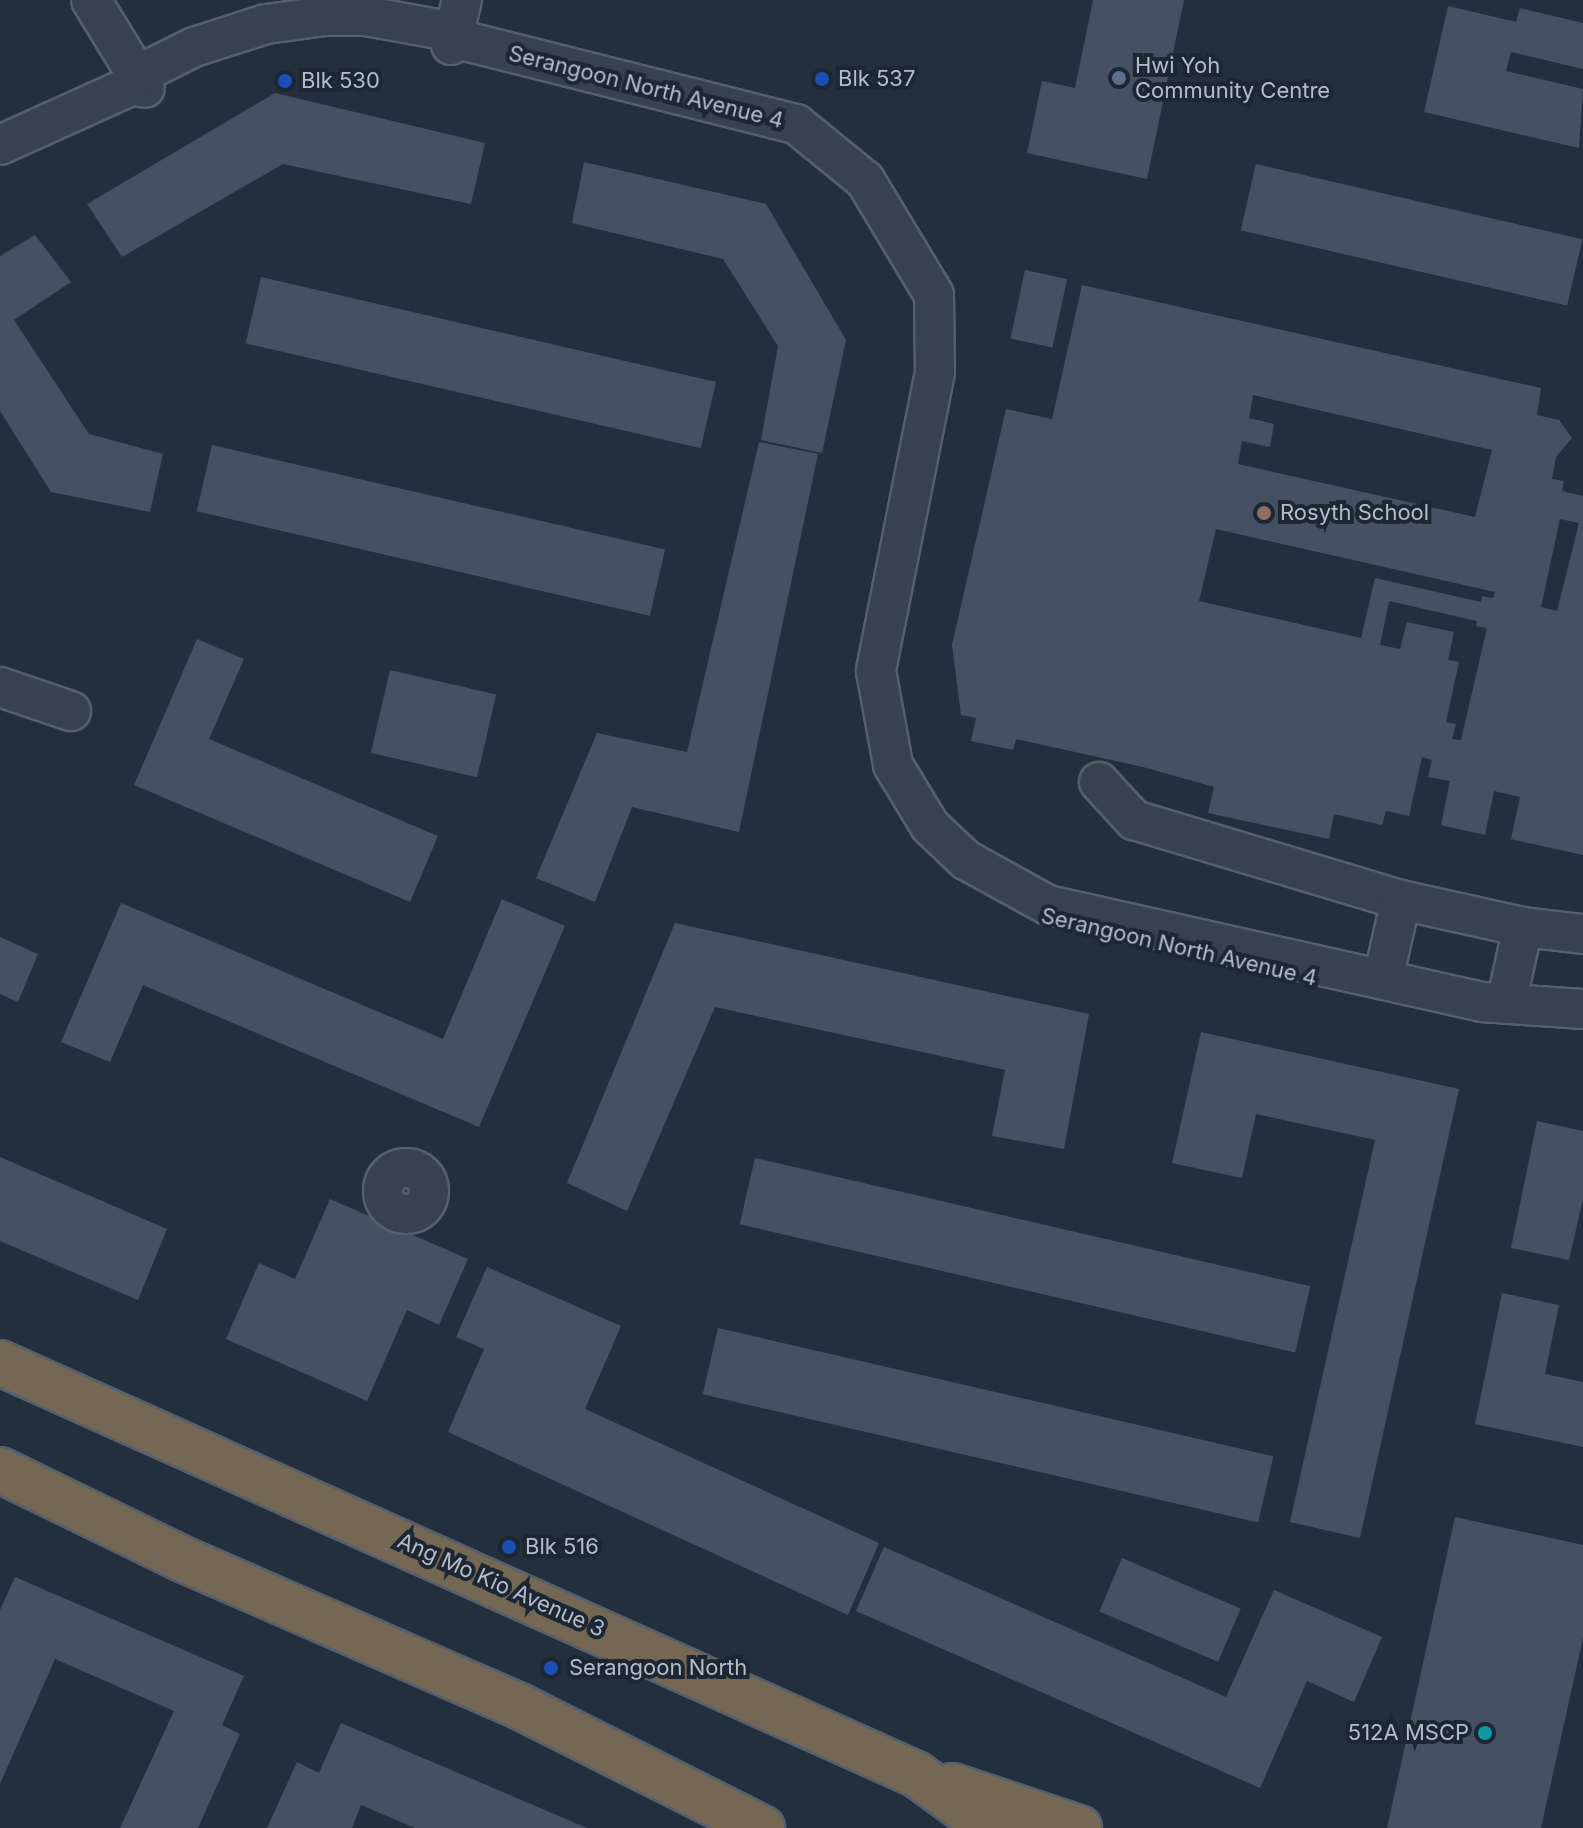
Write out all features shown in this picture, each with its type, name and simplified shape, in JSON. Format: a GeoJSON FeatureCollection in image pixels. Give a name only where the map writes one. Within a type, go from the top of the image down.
{"type":"FeatureCollection","features":[{"type":"Feature","properties":{"kind":"highway","name":"Ang Mo Kio Avenue 3"},"geometry":{"type":"LineString","coordinates":[[0,1363],[916,1774],[990,1828]]}},
{"type":"Feature","properties":{"kind":"highway"},"geometry":{"type":"LineString","coordinates":[[0,1470],[178,1557],[521,1707],[762,1828]]}},
{"type":"Feature","properties":{"kind":"highway"},"geometry":{"type":"LineString","coordinates":[[916,1774],[1079,1828]]}},
{"type":"Feature","properties":{"kind":"street"},"geometry":{"type":"LineString","coordinates":[[91,0],[136,84]]}},
{"type":"Feature","properties":{"kind":"street","name":"Serangoon North Avenue 4"},"geometry":{"type":"LineString","coordinates":[[0,145],[136,84],[194,47],[291,19],[366,16],[459,30],[796,124],[865,180],[906,253],[934,295],[935,372],[876,671],[893,765],[930,826],[966,860],[1048,905],[1506,1004],[1583,1009]]}},
{"type":"Feature","properties":{"kind":"street","name":"Serangoon North Avenue 4"},"geometry":{"type":"LineString","coordinates":[[906,253],[920,295],[923,369],[862,670],[878,762],[921,835],[964,878],[1043,919],[1482,1014],[1583,1022]]}},
{"type":"Feature","properties":{"kind":"street"},"geometry":{"type":"LineString","coordinates":[[0,687],[71,711]]}},
{"type":"Feature","properties":{"kind":"street"},"geometry":{"type":"LineString","coordinates":[[1099,782],[1134,820],[1401,900],[1523,927],[1583,934]]}},
{"type":"Feature","properties":{"kind":"street"},"geometry":{"type":"LineString","coordinates":[[1383,979],[1401,900]]}},
{"type":"Feature","properties":{"kind":"street"},"geometry":{"type":"LineString","coordinates":[[1506,1004],[1523,927]]}},
{"type":"Feature","properties":{"kind":"building"},"geometry":{"type":"Polygon","coordinates":[[[1093,0],[1184,0],[1147,179],[1027,153],[1042,81],[1075,88],[1093,0]]]}},
{"type":"Feature","properties":{"kind":"building"},"geometry":{"type":"Polygon","coordinates":[[[1448,6],[1516,22],[1520,8],[1583,23],[1583,69],[1511,52],[1506,71],[1583,89],[1579,148],[1424,112],[1448,6]]]}},
{"type":"Feature","properties":{"kind":"building"},"geometry":{"type":"Polygon","coordinates":[[[275,93],[485,143],[471,204],[283,164],[122,257],[87,204],[275,93]]]}},
{"type":"Feature","properties":{"kind":"building"},"geometry":{"type":"Polygon","coordinates":[[[584,162],[766,204],[846,340],[822,453],[761,440],[778,346],[723,259],[572,223],[584,162]]]}},
{"type":"Feature","properties":{"kind":"building"},"geometry":{"type":"Polygon","coordinates":[[[1256,164],[1582,239],[1567,306],[1241,230],[1256,164]]]}},
{"type":"Feature","properties":{"kind":"building"},"geometry":{"type":"Polygon","coordinates":[[[35,235],[71,282],[14,320],[89,434],[163,454],[150,512],[51,492],[0,411],[0,256],[35,235]]]}},
{"type":"Feature","properties":{"kind":"building"},"geometry":{"type":"Polygon","coordinates":[[[1025,270],[1067,279],[1053,347],[1010,338],[1025,270]]]}},
{"type":"Feature","properties":{"kind":"building"},"geometry":{"type":"Polygon","coordinates":[[[261,277],[716,382],[701,448],[246,343],[261,277]]]}},
{"type":"Feature","properties":{"kind":"building","name":"Rosyth School"},"geometry":{"type":"Polygon","coordinates":[[[1082,285],[1541,388],[1537,415],[1559,420],[1572,438],[1556,457],[1552,479],[1564,481],[1562,491],[1583,496],[1583,855],[1511,839],[1520,797],[1494,791],[1485,835],[1441,825],[1450,781],[1428,777],[1432,760],[1422,757],[1409,816],[1386,811],[1382,825],[1334,814],[1329,839],[1208,813],[1214,787],[1143,767],[1016,739],[1013,750],[971,741],[976,718],[961,715],[952,645],[1006,409],[1052,419],[1082,285]],[[1253,395],[1249,418],[1274,424],[1270,447],[1242,441],[1238,464],[1475,517],[1492,450],[1253,395]],[[1560,519],[1541,607],[1557,611],[1579,523],[1560,519]],[[1216,529],[1199,601],[1361,638],[1375,578],[1481,602],[1482,596],[1493,598],[1495,592],[1216,529]],[[1389,601],[1380,645],[1400,649],[1407,622],[1454,632],[1448,660],[1459,662],[1446,722],[1456,724],[1452,739],[1461,740],[1487,628],[1476,626],[1477,621],[1389,601]]]}},
{"type":"Feature","properties":{"kind":"building"},"geometry":{"type":"Polygon","coordinates":[[[759,442],[818,454],[739,832],[632,807],[595,902],[536,878],[597,733],[687,752],[759,442]]]}},
{"type":"Feature","properties":{"kind":"building"},"geometry":{"type":"Polygon","coordinates":[[[212,445],[665,550],[650,616],[197,511],[212,445]]]}},
{"type":"Feature","properties":{"kind":"building"},"geometry":{"type":"Polygon","coordinates":[[[197,639],[244,659],[209,739],[438,836],[410,902],[134,785],[197,639]]]}},
{"type":"Feature","properties":{"kind":"building"},"geometry":{"type":"Polygon","coordinates":[[[390,670],[496,695],[477,777],[371,753],[390,670]]]}},
{"type":"Feature","properties":{"kind":"building"},"geometry":{"type":"Polygon","coordinates":[[[502,899],[565,926],[479,1127],[143,985],[110,1062],[61,1042],[121,903],[443,1039],[502,899]]]}},
{"type":"Feature","properties":{"kind":"building"},"geometry":{"type":"Polygon","coordinates":[[[675,923],[1089,1014],[1064,1149],[992,1136],[1005,1070],[715,1007],[627,1211],[567,1183],[675,923]]]}},
{"type":"Feature","properties":{"kind":"building"},"geometry":{"type":"Polygon","coordinates":[[[0,937],[38,954],[18,1002],[0,994],[0,937]]]}},
{"type":"Feature","properties":{"kind":"building"},"geometry":{"type":"Polygon","coordinates":[[[1201,1032],[1459,1089],[1360,1538],[1290,1522],[1375,1140],[1256,1114],[1242,1178],[1172,1163],[1201,1032]]]}},
{"type":"Feature","properties":{"kind":"building"},"geometry":{"type":"Polygon","coordinates":[[[1537,1121],[1583,1131],[1583,1199],[1569,1260],[1511,1248],[1537,1121]]]}},
{"type":"Feature","properties":{"kind":"building"},"geometry":{"type":"Polygon","coordinates":[[[0,1157],[167,1229],[138,1300],[0,1241],[0,1157]]]}},
{"type":"Feature","properties":{"kind":"building"},"geometry":{"type":"Polygon","coordinates":[[[755,1158],[1310,1286],[1295,1352],[740,1224],[755,1158]]]}},
{"type":"Feature","properties":{"kind":"building"},"geometry":{"type":"Polygon","coordinates":[[[330,1199],[468,1259],[439,1325],[407,1310],[367,1401],[226,1339],[259,1263],[295,1279],[330,1199]]]}},
{"type":"Feature","properties":{"kind":"building"},"geometry":{"type":"Polygon","coordinates":[[[487,1267],[621,1326],[585,1409],[879,1543],[848,1615],[448,1432],[484,1349],[456,1337],[487,1267]]]}},
{"type":"Feature","properties":{"kind":"building"},"geometry":{"type":"Polygon","coordinates":[[[1502,1293],[1559,1305],[1545,1374],[1583,1382],[1583,1447],[1475,1424],[1502,1293]]]}},
{"type":"Feature","properties":{"kind":"building"},"geometry":{"type":"Polygon","coordinates":[[[718,1328],[1273,1456],[1258,1522],[703,1394],[718,1328]]]}},
{"type":"Feature","properties":{"kind":"building","name":"512A MSCP"},"geometry":{"type":"Polygon","coordinates":[[[1455,1517],[1583,1545],[1583,1638],[1541,1828],[1387,1828],[1455,1517]]]}},
{"type":"Feature","properties":{"kind":"building"},"geometry":{"type":"Polygon","coordinates":[[[884,1547],[1226,1697],[1274,1590],[1382,1637],[1354,1702],[1307,1681],[1260,1788],[856,1611],[884,1547]]]}},
{"type":"Feature","properties":{"kind":"building"},"geometry":{"type":"Polygon","coordinates":[[[1122,1558],[1241,1608],[1218,1662],[1099,1611],[1122,1558]]]}},
{"type":"Feature","properties":{"kind":"building"},"geometry":{"type":"Polygon","coordinates":[[[15,1577],[244,1676],[222,1725],[240,1734],[198,1828],[120,1828],[174,1711],[55,1659],[0,1784],[0,1610],[15,1577]]]}},
{"type":"Feature","properties":{"kind":"building"},"geometry":{"type":"Polygon","coordinates":[[[341,1723],[587,1828],[415,1828],[361,1805],[352,1828],[267,1828],[297,1762],[319,1773],[341,1723]]]}},
{"type":"Feature","properties":{"kind":"place","name":"Hwi Yoh Community Centre"},"geometry":{"type":"Point","coordinates":[1119,78]}},
{"type":"Feature","properties":{"kind":"place","name":"Blk 537"},"geometry":{"type":"Point","coordinates":[822,79]}},
{"type":"Feature","properties":{"kind":"place","name":"Blk 530"},"geometry":{"type":"Point","coordinates":[285,81]}},
{"type":"Feature","properties":{"kind":"place","name":"Rosyth School"},"geometry":{"type":"Point","coordinates":[1264,513]}},
{"type":"Feature","properties":{"kind":"place","name":"Blk 516"},"geometry":{"type":"Point","coordinates":[509,1547]}},
{"type":"Feature","properties":{"kind":"place","name":"Serangoon North"},"geometry":{"type":"Point","coordinates":[551,1668]}},
{"type":"Feature","properties":{"kind":"place","name":"512A MSCP"},"geometry":{"type":"Point","coordinates":[1485,1733]}}]}
